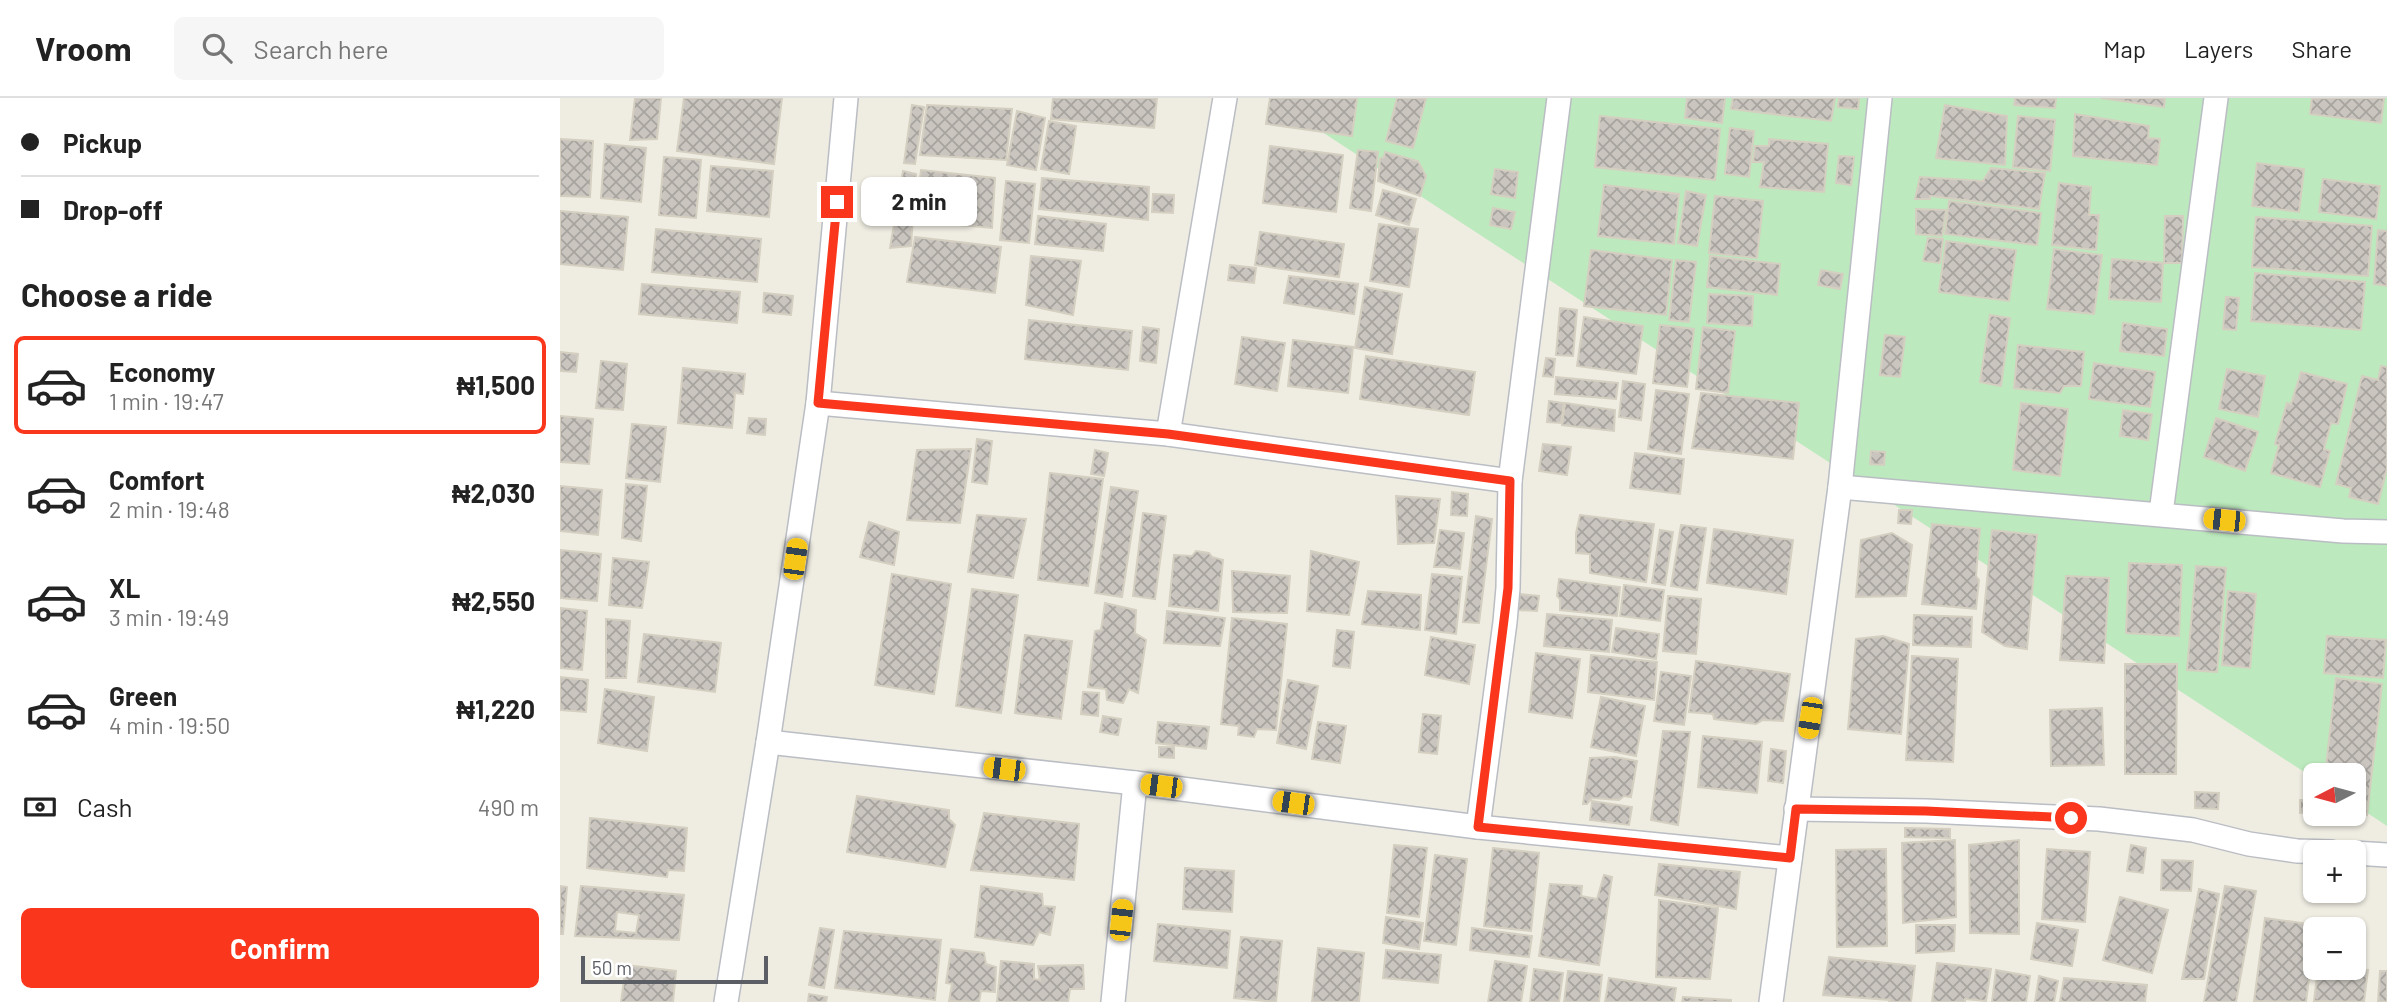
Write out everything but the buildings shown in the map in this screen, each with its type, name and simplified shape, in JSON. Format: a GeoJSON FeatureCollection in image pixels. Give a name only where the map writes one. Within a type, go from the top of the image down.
{"type":"FeatureCollection","features":[{"type":"Feature","properties":{"kind":"street"},"geometry":{"type":"LineString","coordinates":[[726,1002],[818,403],[846,98]]}},
{"type":"Feature","properties":{"kind":"street"},"geometry":{"type":"LineString","coordinates":[[1168,434],[1225,98]]}},
{"type":"Feature","properties":{"kind":"street"},"geometry":{"type":"LineString","coordinates":[[1478,827],[1506,611],[1510,481],[1559,98]]}},
{"type":"Feature","properties":{"kind":"street"},"geometry":{"type":"LineString","coordinates":[[1771,1002],[1840,487],[1880,98]]}},
{"type":"Feature","properties":{"kind":"street"},"geometry":{"type":"LineString","coordinates":[[2161,513],[2216,98]]}},
{"type":"Feature","properties":{"kind":"street"},"geometry":{"type":"LineString","coordinates":[[818,403],[1168,434],[1510,481]]}},
{"type":"Feature","properties":{"kind":"street"},"geometry":{"type":"LineString","coordinates":[[1840,487],[2387,532]]}},
{"type":"Feature","properties":{"kind":"street"},"geometry":{"type":"LineString","coordinates":[[768,742],[1135,783],[1478,827],[1790,858]]}},
{"type":"Feature","properties":{"kind":"street"},"geometry":{"type":"LineString","coordinates":[[1112,1002],[1135,783]]}},
{"type":"Feature","properties":{"kind":"street"},"geometry":{"type":"LineString","coordinates":[[1796,809],[1926,811],[2099,819],[2193,830],[2261,846],[2303,850]]}},
{"type":"Feature","properties":{"kind":"street"},"geometry":{"type":"LineString","coordinates":[[2366,854],[2387,855]]}},
{"type":"Feature","properties":{"kind":"green space"},"geometry":{"type":"Polygon","coordinates":[[[1270,98],[2387,98],[2387,826],[2366,812],[2366,763],[2303,763],[2303,771],[1270,98]]]}},
{"type":"Feature","properties":{"kind":"route"},"geometry":{"type":"LineString","coordinates":[[837,202],[818,403],[1168,434],[1510,481],[1505,622],[1478,827],[1790,858],[1796,809],[1926,811],[2071,818]]}}]}
